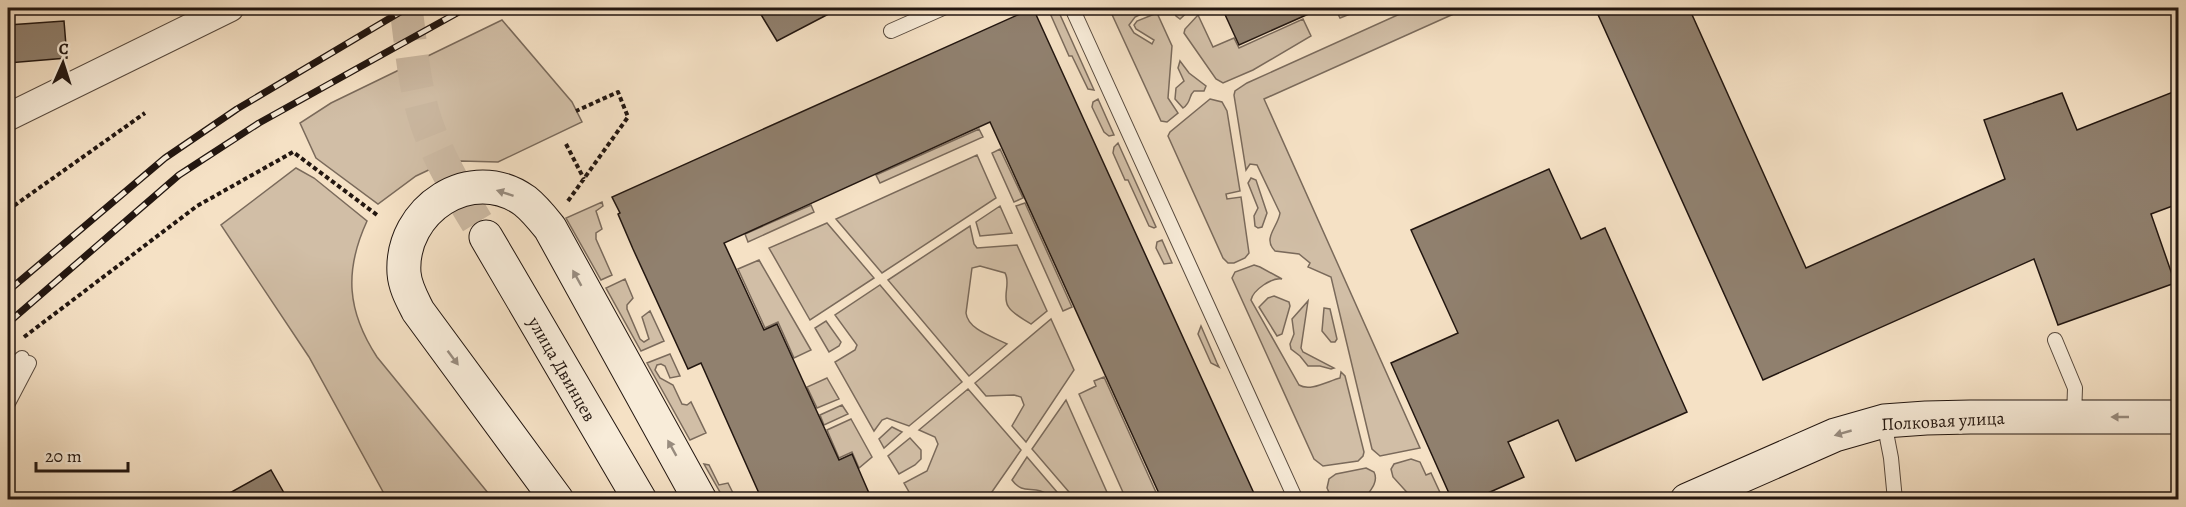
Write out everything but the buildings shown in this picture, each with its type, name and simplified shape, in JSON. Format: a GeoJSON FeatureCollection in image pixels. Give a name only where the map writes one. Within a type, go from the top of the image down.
{"type":"FeatureCollection","features":[{"type":"Feature","properties":{"kind":"street"},"geometry":{"type":"LineString","coordinates":[[8,117],[230,8]]}},
{"type":"Feature","properties":{"kind":"street"},"geometry":{"type":"LineString","coordinates":[[557,500],[418,311],[409,294],[404,275],[404,256],[409,237],[418,220],[431,206],[448,195],[467,189],[486,188],[506,192],[524,200],[538,213],[556,239],[700,500]]}},
{"type":"Feature","properties":{"kind":"street","name":"улица Двинцев"},"geometry":{"type":"LineString","coordinates":[[486,237],[639,500]]}},
{"type":"Feature","properties":{"kind":"street","name":"Полковая улица"},"geometry":{"type":"LineString","coordinates":[[1687,500],[1835,435],[1884,422],[1937,417],[2178,417]]}},
{"type":"Feature","properties":{"kind":"lane"},"geometry":{"type":"LineString","coordinates":[[891,31],[943,8]]}},
{"type":"Feature","properties":{"kind":"lane"},"geometry":{"type":"LineString","coordinates":[[1072,8],[1296,500]]}},
{"type":"Feature","properties":{"kind":"lane"},"geometry":{"type":"LineString","coordinates":[[2055,339],[2075,388],[2074,417]]}},
{"type":"Feature","properties":{"kind":"lane"},"geometry":{"type":"LineString","coordinates":[[8,372],[25,361]]}},
{"type":"Feature","properties":{"kind":"lane"},"geometry":{"type":"LineString","coordinates":[[8,391],[25,361]]}},
{"type":"Feature","properties":{"kind":"lane"},"geometry":{"type":"LineString","coordinates":[[8,403],[25,361]]}},
{"type":"Feature","properties":{"kind":"lane"},"geometry":{"type":"LineString","coordinates":[[1884,422],[1891,458],[1895,500]]}},
{"type":"Feature","properties":{"kind":"path"},"geometry":{"type":"LineString","coordinates":[[566,203],[628,117],[618,92],[576,111]]}},
{"type":"Feature","properties":{"kind":"path"},"geometry":{"type":"LineString","coordinates":[[8,210],[145,112]]}},
{"type":"Feature","properties":{"kind":"path"},"geometry":{"type":"LineString","coordinates":[[566,144],[584,179]]}},
{"type":"Feature","properties":{"kind":"path"},"geometry":{"type":"LineString","coordinates":[[24,338],[197,206],[293,152],[377,215]]}},
{"type":"Feature","properties":{"kind":"shaded area"},"geometry":{"type":"Polygon","coordinates":[[[1050,8],[1057,8],[1094,90],[1088,89],[1072,56],[1069,56],[1049,11],[1050,8]]]}},
{"type":"Feature","properties":{"kind":"shaded area"},"geometry":{"type":"Polygon","coordinates":[[[1109,8],[1154,8],[1135,17],[1129,25],[1134,33],[1152,44],[1154,40],[1136,29],[1134,25],[1137,21],[1157,13],[1172,46],[1168,98],[1178,113],[1167,122],[1161,121],[1109,8]]]}},
{"type":"Feature","properties":{"kind":"shaded area"},"geometry":{"type":"Polygon","coordinates":[[[1172,8],[1192,8],[1180,19],[1172,8]]]}},
{"type":"Feature","properties":{"kind":"shaded area"},"geometry":{"type":"Polygon","coordinates":[[[1335,8],[1365,8],[1340,18],[1335,8]]]}},
{"type":"Feature","properties":{"kind":"shaded area"},"geometry":{"type":"Polygon","coordinates":[[[1413,8],[1467,8],[1264,99],[1420,448],[1380,456],[1372,449],[1331,277],[1308,267],[1310,263],[1299,254],[1275,251],[1271,246],[1270,237],[1280,213],[1257,165],[1250,164],[1246,170],[1234,95],[1235,91],[1247,83],[1413,8]]]}},
{"type":"Feature","properties":{"kind":"shaded area"},"geometry":{"type":"Polygon","coordinates":[[[1198,15],[1213,47],[1234,38],[1239,48],[1303,19],[1311,36],[1253,70],[1223,83],[1216,79],[1184,33],[1198,15]]]}},
{"type":"Feature","properties":{"kind":"shaded area"},"geometry":{"type":"Polygon","coordinates":[[[502,20],[572,102],[582,122],[498,162],[461,161],[437,166],[416,176],[378,204],[316,158],[300,123],[331,103],[502,20]]]}},
{"type":"Feature","properties":{"kind":"shaded area"},"geometry":{"type":"Polygon","coordinates":[[[1180,61],[1189,73],[1206,86],[1204,91],[1194,91],[1188,104],[1183,108],[1175,99],[1176,88],[1184,81],[1178,68],[1180,61]]]}},
{"type":"Feature","properties":{"kind":"shaded area"},"geometry":{"type":"Polygon","coordinates":[[[1098,99],[1114,135],[1109,136],[1104,132],[1092,107],[1093,102],[1098,99]]]}},
{"type":"Feature","properties":{"kind":"shaded area"},"geometry":{"type":"Polygon","coordinates":[[[1210,99],[1222,102],[1227,111],[1240,191],[1226,194],[1227,199],[1241,197],[1249,253],[1245,258],[1234,263],[1228,263],[1223,258],[1168,136],[1210,99]]]}},
{"type":"Feature","properties":{"kind":"shaded area"},"geometry":{"type":"Polygon","coordinates":[[[979,129],[983,137],[880,183],[876,175],[979,129]]]}},
{"type":"Feature","properties":{"kind":"shaded area"},"geometry":{"type":"Polygon","coordinates":[[[1118,143],[1156,227],[1154,228],[1149,226],[1113,153],[1118,143]]]}},
{"type":"Feature","properties":{"kind":"shaded area"},"geometry":{"type":"Polygon","coordinates":[[[1000,149],[1023,198],[1014,202],[992,153],[1000,149]]]}},
{"type":"Feature","properties":{"kind":"shaded area"},"geometry":{"type":"Polygon","coordinates":[[[977,155],[996,198],[882,273],[836,219],[977,155]]]}},
{"type":"Feature","properties":{"kind":"shaded area"},"geometry":{"type":"Polygon","coordinates":[[[296,168],[314,178],[367,221],[355,257],[352,290],[355,307],[367,340],[377,357],[493,499],[387,499],[309,357],[221,225],[296,168]]]}},
{"type":"Feature","properties":{"kind":"shaded area"},"geometry":{"type":"Polygon","coordinates":[[[1251,178],[1256,180],[1267,213],[1262,227],[1258,228],[1255,226],[1254,216],[1258,208],[1248,183],[1251,178]]]}},
{"type":"Feature","properties":{"kind":"shaded area"},"geometry":{"type":"Polygon","coordinates":[[[602,202],[603,206],[596,211],[602,229],[596,233],[596,239],[612,275],[601,280],[566,218],[602,202]]]}},
{"type":"Feature","properties":{"kind":"shaded area"},"geometry":{"type":"Polygon","coordinates":[[[1025,203],[1072,307],[1063,311],[1016,206],[1025,203]]]}},
{"type":"Feature","properties":{"kind":"shaded area"},"geometry":{"type":"Polygon","coordinates":[[[811,205],[814,212],[748,242],[745,234],[811,205]]]}},
{"type":"Feature","properties":{"kind":"shaded area"},"geometry":{"type":"Polygon","coordinates":[[[1000,206],[1012,233],[980,236],[976,222],[1000,206]]]}},
{"type":"Feature","properties":{"kind":"shaded area"},"geometry":{"type":"Polygon","coordinates":[[[827,223],[874,278],[810,320],[769,248],[827,223]]]}},
{"type":"Feature","properties":{"kind":"shaded area"},"geometry":{"type":"Polygon","coordinates":[[[970,226],[977,248],[1017,245],[1047,311],[1031,324],[1015,314],[1008,306],[1005,273],[980,266],[972,268],[966,313],[968,319],[982,332],[1007,344],[969,376],[888,280],[970,226]]]}},
{"type":"Feature","properties":{"kind":"shaded area"},"geometry":{"type":"Polygon","coordinates":[[[1162,240],[1172,263],[1164,264],[1156,248],[1157,242],[1162,240]]]}},
{"type":"Feature","properties":{"kind":"shaded area"},"geometry":{"type":"Polygon","coordinates":[[[759,260],[811,350],[794,358],[778,322],[765,328],[738,269],[759,260]]]}},
{"type":"Feature","properties":{"kind":"shaded area"},"geometry":{"type":"Polygon","coordinates":[[[1254,265],[1282,279],[1273,280],[1264,285],[1255,292],[1251,300],[1299,385],[1308,387],[1319,385],[1340,378],[1341,372],[1345,376],[1364,452],[1358,461],[1323,466],[1314,459],[1232,278],[1235,272],[1254,265]]]}},
{"type":"Feature","properties":{"kind":"shaded area"},"geometry":{"type":"Polygon","coordinates":[[[625,279],[633,298],[627,305],[627,309],[640,339],[644,342],[649,339],[642,317],[650,311],[664,341],[641,351],[606,288],[625,279]]]}},
{"type":"Feature","properties":{"kind":"shaded area"},"geometry":{"type":"Polygon","coordinates":[[[880,285],[962,382],[909,426],[887,418],[882,420],[874,431],[835,362],[855,350],[857,345],[835,315],[880,285]]]}},
{"type":"Feature","properties":{"kind":"shaded area"},"geometry":{"type":"Polygon","coordinates":[[[1274,296],[1289,302],[1290,306],[1282,334],[1277,336],[1259,307],[1268,298],[1274,296]]]}},
{"type":"Feature","properties":{"kind":"shaded area"},"geometry":{"type":"Polygon","coordinates":[[[1308,301],[1301,348],[1303,352],[1334,368],[1308,366],[1291,349],[1290,344],[1294,334],[1292,319],[1308,301]]]}},
{"type":"Feature","properties":{"kind":"shaded area"},"geometry":{"type":"Polygon","coordinates":[[[1324,308],[1330,309],[1337,339],[1335,342],[1331,342],[1322,331],[1324,308]]]}},
{"type":"Feature","properties":{"kind":"shaded area"},"geometry":{"type":"Polygon","coordinates":[[[1051,319],[1074,370],[1026,442],[1012,426],[1024,405],[1021,397],[986,396],[975,383],[1051,319]]]}},
{"type":"Feature","properties":{"kind":"shaded area"},"geometry":{"type":"Polygon","coordinates":[[[826,321],[841,342],[829,352],[815,328],[826,321]]]}},
{"type":"Feature","properties":{"kind":"shaded area"},"geometry":{"type":"Polygon","coordinates":[[[1201,326],[1219,367],[1211,363],[1198,334],[1201,326]]]}},
{"type":"Feature","properties":{"kind":"shaded area"},"geometry":{"type":"Polygon","coordinates":[[[670,354],[680,376],[670,378],[665,366],[661,364],[657,365],[655,370],[660,378],[673,385],[682,404],[687,405],[691,402],[706,433],[690,440],[647,363],[670,354]]]}},
{"type":"Feature","properties":{"kind":"shaded area"},"geometry":{"type":"Polygon","coordinates":[[[1104,377],[1159,499],[1126,499],[1079,394],[1096,386],[1094,381],[1104,377]]]}},
{"type":"Feature","properties":{"kind":"shaded area"},"geometry":{"type":"Polygon","coordinates":[[[827,378],[839,399],[817,408],[807,387],[827,378]]]}},
{"type":"Feature","properties":{"kind":"shaded area"},"geometry":{"type":"Polygon","coordinates":[[[968,389],[1021,450],[987,499],[913,499],[904,483],[927,471],[938,444],[935,437],[919,430],[968,389]]]}},
{"type":"Feature","properties":{"kind":"shaded area"},"geometry":{"type":"Polygon","coordinates":[[[1066,400],[1110,499],[1075,499],[1032,449],[1066,400]]]}},
{"type":"Feature","properties":{"kind":"shaded area"},"geometry":{"type":"Polygon","coordinates":[[[842,405],[848,414],[824,425],[820,415],[842,405]]]}},
{"type":"Feature","properties":{"kind":"shaded area"},"geometry":{"type":"Polygon","coordinates":[[[851,419],[872,457],[859,468],[852,452],[839,458],[827,430],[851,419]]]}},
{"type":"Feature","properties":{"kind":"shaded area"},"geometry":{"type":"Polygon","coordinates":[[[892,427],[902,432],[884,448],[879,439],[892,427]]]}},
{"type":"Feature","properties":{"kind":"shaded area"},"geometry":{"type":"Polygon","coordinates":[[[910,438],[921,450],[921,459],[899,474],[888,456],[910,438]]]}},
{"type":"Feature","properties":{"kind":"shaded area"},"geometry":{"type":"Polygon","coordinates":[[[1027,457],[1063,499],[1052,499],[1040,491],[1021,488],[1012,480],[1027,457]]]}},
{"type":"Feature","properties":{"kind":"shaded area"},"geometry":{"type":"Polygon","coordinates":[[[1411,459],[1420,462],[1426,475],[1431,473],[1443,499],[1413,499],[1393,477],[1391,469],[1394,464],[1411,459]]]}},
{"type":"Feature","properties":{"kind":"shaded area"},"geometry":{"type":"Polygon","coordinates":[[[704,464],[709,465],[719,485],[728,483],[736,499],[724,499],[704,464]]]}},
{"type":"Feature","properties":{"kind":"shaded area"},"geometry":{"type":"Polygon","coordinates":[[[1366,468],[1374,472],[1375,479],[1364,499],[1332,499],[1327,488],[1329,479],[1336,474],[1366,468]]]}},
{"type":"Feature","properties":{"kind":"tunnel"},"geometry":{"type":"LineString","coordinates":[[406,8],[416,80],[426,122],[445,167],[486,237]]}},
{"type":"Feature","properties":{"kind":"railway"},"geometry":{"type":"LineString","coordinates":[[8,291],[165,158],[237,109],[407,8]]}},
{"type":"Feature","properties":{"kind":"railway"},"geometry":{"type":"LineString","coordinates":[[8,323],[179,175],[259,123],[466,8]]}}]}
